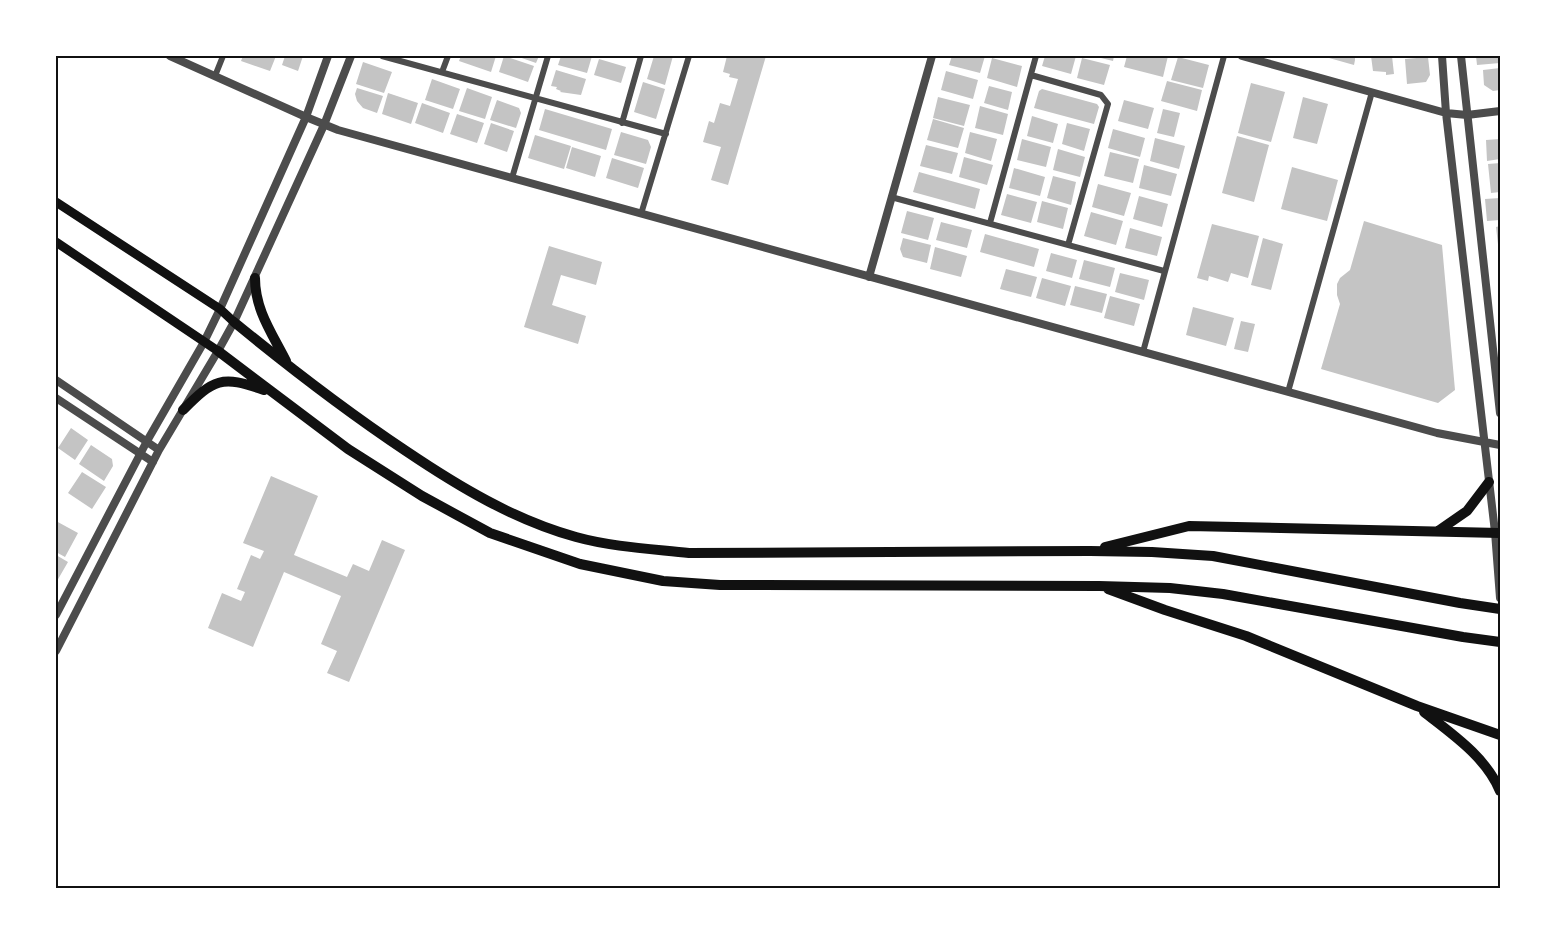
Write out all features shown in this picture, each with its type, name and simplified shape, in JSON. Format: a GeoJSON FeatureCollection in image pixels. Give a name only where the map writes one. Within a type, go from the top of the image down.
{"type":"FeatureCollection","features":[{"type":"Feature","properties":{"kind":"highway"},"geometry":{"type":"LineString","coordinates":[[255,278],[255,291],[261,314],[288,367]]}},
{"type":"Feature","properties":{"kind":"highway"},"geometry":{"type":"LineString","coordinates":[[234,322],[288,367],[359,420],[440,474],[510,513],[577,537],[689,553],[1090,551],[1213,556],[1500,609]]}},
{"type":"Feature","properties":{"kind":"highway"},"geometry":{"type":"LineString","coordinates":[[218,351],[348,449],[422,496],[490,533],[580,564],[663,581],[720,585],[1170,588],[1223,594],[1500,642]]}},
{"type":"Feature","properties":{"kind":"highway"},"geometry":{"type":"LineString","coordinates":[[183,410],[205,389],[220,382],[237,381],[276,394]]}},
{"type":"Feature","properties":{"kind":"highway"},"geometry":{"type":"LineString","coordinates":[[1438,531],[1467,511],[1489,482]]}},
{"type":"Feature","properties":{"kind":"highway"},"geometry":{"type":"LineString","coordinates":[[1090,551],[1189,526],[1498,533]]}},
{"type":"Feature","properties":{"kind":"highway"},"geometry":{"type":"LineString","coordinates":[[1099,586],[1246,636],[1417,706],[1500,735]]}},
{"type":"Feature","properties":{"kind":"highway"},"geometry":{"type":"LineString","coordinates":[[1417,706],[1461,741],[1495,778],[1500,791]]}},
{"type":"Feature","properties":{"kind":"main road"},"geometry":{"type":"LineString","coordinates":[[56,202],[220,309],[234,322]]}},
{"type":"Feature","properties":{"kind":"main road"},"geometry":{"type":"LineString","coordinates":[[56,242],[218,351]]}},
{"type":"Feature","properties":{"kind":"street"},"geometry":{"type":"LineString","coordinates":[[170,56],[324,125],[1437,433],[1500,445]]}},
{"type":"Feature","properties":{"kind":"street"},"geometry":{"type":"LineString","coordinates":[[215,76],[223,56]]}},
{"type":"Feature","properties":{"kind":"street"},"geometry":{"type":"LineString","coordinates":[[56,615],[147,441],[204,342],[306,117],[328,56]]}},
{"type":"Feature","properties":{"kind":"street"},"geometry":{"type":"LineString","coordinates":[[56,651],[159,450],[234,322],[324,125],[351,56]]}},
{"type":"Feature","properties":{"kind":"street"},"geometry":{"type":"LineString","coordinates":[[382,56],[666,134]]}},
{"type":"Feature","properties":{"kind":"street"},"geometry":{"type":"LineString","coordinates":[[442,72],[448,56]]}},
{"type":"Feature","properties":{"kind":"street"},"geometry":{"type":"LineString","coordinates":[[512,178],[548,56]]}},
{"type":"Feature","properties":{"kind":"street"},"geometry":{"type":"LineString","coordinates":[[622,123],[641,56]]}},
{"type":"Feature","properties":{"kind":"street"},"geometry":{"type":"LineString","coordinates":[[641,214],[689,56]]}},
{"type":"Feature","properties":{"kind":"street"},"geometry":{"type":"LineString","coordinates":[[869,277],[932,56]]}},
{"type":"Feature","properties":{"kind":"street"},"geometry":{"type":"LineString","coordinates":[[990,223],[1036,56]]}},
{"type":"Feature","properties":{"kind":"street"},"geometry":{"type":"LineString","coordinates":[[1143,352],[1224,56]]}},
{"type":"Feature","properties":{"kind":"street"},"geometry":{"type":"LineString","coordinates":[[1242,56],[1446,113],[1467,115],[1500,111]]}},
{"type":"Feature","properties":{"kind":"street"},"geometry":{"type":"LineString","coordinates":[[1442,56],[1446,113],[1484,442],[1498,533],[1500,598]]}},
{"type":"Feature","properties":{"kind":"street"},"geometry":{"type":"LineString","coordinates":[[1461,56],[1498,366],[1500,413]]}},
{"type":"Feature","properties":{"kind":"street"},"geometry":{"type":"LineString","coordinates":[[1031,75],[1101,95],[1108,104],[1068,245]]}},
{"type":"Feature","properties":{"kind":"street"},"geometry":{"type":"LineString","coordinates":[[1288,392],[1372,92]]}},
{"type":"Feature","properties":{"kind":"street"},"geometry":{"type":"LineString","coordinates":[[891,197],[1164,271]]}},
{"type":"Feature","properties":{"kind":"street"},"geometry":{"type":"LineString","coordinates":[[56,380],[159,450]]}},
{"type":"Feature","properties":{"kind":"street"},"geometry":{"type":"LineString","coordinates":[[56,398],[153,462]]}},
{"type":"Feature","properties":{"kind":"building"},"geometry":{"type":"Polygon","coordinates":[[[243,56],[276,56],[270,71],[241,61],[243,56]]]}},
{"type":"Feature","properties":{"kind":"building"},"geometry":{"type":"Polygon","coordinates":[[[285,56],[303,56],[298,71],[282,65],[285,56]]]}},
{"type":"Feature","properties":{"kind":"building"},"geometry":{"type":"Polygon","coordinates":[[[461,56],[496,56],[491,72],[459,61],[461,56]]]}},
{"type":"Feature","properties":{"kind":"building"},"geometry":{"type":"Polygon","coordinates":[[[504,56],[534,66],[528,82],[499,72],[504,56]]]}},
{"type":"Feature","properties":{"kind":"building"},"geometry":{"type":"Polygon","coordinates":[[[516,56],[539,56],[536,63],[516,56]]]}},
{"type":"Feature","properties":{"kind":"building"},"geometry":{"type":"Polygon","coordinates":[[[561,56],[592,56],[587,73],[558,65],[561,56]]]}},
{"type":"Feature","properties":{"kind":"building"},"geometry":{"type":"Polygon","coordinates":[[[654,56],[673,56],[665,85],[647,79],[654,56]]]}},
{"type":"Feature","properties":{"kind":"building"},"geometry":{"type":"Polygon","coordinates":[[[727,56],[766,56],[728,185],[711,180],[721,147],[703,142],[709,121],[714,123],[720,103],[730,106],[738,79],[729,77],[730,74],[723,72],[727,56]]]}},
{"type":"Feature","properties":{"kind":"building"},"geometry":{"type":"Polygon","coordinates":[[[952,56],[985,56],[980,73],[949,65],[952,56]]]}},
{"type":"Feature","properties":{"kind":"building"},"geometry":{"type":"Polygon","coordinates":[[[1045,56],[1076,56],[1071,74],[1042,66],[1045,56]]]}},
{"type":"Feature","properties":{"kind":"building"},"geometry":{"type":"Polygon","coordinates":[[[1093,56],[1114,56],[1113,61],[1093,56]]]}},
{"type":"Feature","properties":{"kind":"building"},"geometry":{"type":"Polygon","coordinates":[[[1127,56],[1168,56],[1163,77],[1124,67],[1127,56]]]}},
{"type":"Feature","properties":{"kind":"building"},"geometry":{"type":"Polygon","coordinates":[[[1322,56],[1355,56],[1354,65],[1322,56]]]}},
{"type":"Feature","properties":{"kind":"building"},"geometry":{"type":"Polygon","coordinates":[[[1371,56],[1392,56],[1394,74],[1386,75],[1386,72],[1373,71],[1371,56]]]}},
{"type":"Feature","properties":{"kind":"building"},"geometry":{"type":"Polygon","coordinates":[[[1476,56],[1500,56],[1500,63],[1477,65],[1476,56]]]}},
{"type":"Feature","properties":{"kind":"building"},"geometry":{"type":"Polygon","coordinates":[[[1178,57],[1209,65],[1203,88],[1171,80],[1178,57]]]}},
{"type":"Feature","properties":{"kind":"building"},"geometry":{"type":"Polygon","coordinates":[[[1428,57],[1430,75],[1426,82],[1407,84],[1405,59],[1428,57]]]}},
{"type":"Feature","properties":{"kind":"building"},"geometry":{"type":"Polygon","coordinates":[[[992,58],[1022,66],[1017,87],[987,78],[992,58]]]}},
{"type":"Feature","properties":{"kind":"building"},"geometry":{"type":"Polygon","coordinates":[[[1082,58],[1110,65],[1104,85],[1077,78],[1082,58]]]}},
{"type":"Feature","properties":{"kind":"building"},"geometry":{"type":"Polygon","coordinates":[[[599,59],[626,67],[621,83],[594,75],[599,59]]]}},
{"type":"Feature","properties":{"kind":"building"},"geometry":{"type":"Polygon","coordinates":[[[363,62],[392,72],[384,93],[356,84],[363,62]]]}},
{"type":"Feature","properties":{"kind":"building"},"geometry":{"type":"Polygon","coordinates":[[[1500,68],[1500,90],[1493,91],[1484,85],[1483,70],[1500,68]]]}},
{"type":"Feature","properties":{"kind":"building"},"geometry":{"type":"Polygon","coordinates":[[[556,70],[586,79],[581,95],[560,92],[556,89],[557,87],[551,86],[556,70]]]}},
{"type":"Feature","properties":{"kind":"building"},"geometry":{"type":"Polygon","coordinates":[[[946,71],[978,80],[973,99],[941,90],[946,71]]]}},
{"type":"Feature","properties":{"kind":"building"},"geometry":{"type":"Polygon","coordinates":[[[432,79],[460,89],[453,109],[425,100],[432,79]]]}},
{"type":"Feature","properties":{"kind":"building"},"geometry":{"type":"Polygon","coordinates":[[[1167,81],[1202,90],[1197,111],[1161,101],[1167,81]]]}},
{"type":"Feature","properties":{"kind":"building"},"geometry":{"type":"Polygon","coordinates":[[[643,82],[665,89],[656,119],[634,112],[643,82]]]}},
{"type":"Feature","properties":{"kind":"building"},"geometry":{"type":"Polygon","coordinates":[[[1251,83],[1285,92],[1271,142],[1238,133],[1251,83]]]}},
{"type":"Feature","properties":{"kind":"building"},"geometry":{"type":"Polygon","coordinates":[[[989,86],[1012,92],[1008,110],[984,103],[989,86]]]}},
{"type":"Feature","properties":{"kind":"building"},"geometry":{"type":"Polygon","coordinates":[[[357,88],[383,96],[377,113],[363,108],[357,101],[355,94],[357,88]]]}},
{"type":"Feature","properties":{"kind":"building"},"geometry":{"type":"Polygon","coordinates":[[[467,88],[492,97],[485,119],[459,111],[467,88]]]}},
{"type":"Feature","properties":{"kind":"building"},"geometry":{"type":"Polygon","coordinates":[[[1042,89],[1097,104],[1099,107],[1094,124],[1034,108],[1039,91],[1042,89]]]}},
{"type":"Feature","properties":{"kind":"building"},"geometry":{"type":"Polygon","coordinates":[[[388,93],[418,103],[411,124],[382,114],[388,93]]]}},
{"type":"Feature","properties":{"kind":"building"},"geometry":{"type":"Polygon","coordinates":[[[938,97],[970,105],[964,126],[933,118],[938,97]]]}},
{"type":"Feature","properties":{"kind":"building"},"geometry":{"type":"Polygon","coordinates":[[[1303,97],[1328,104],[1317,144],[1293,138],[1303,97]]]}},
{"type":"Feature","properties":{"kind":"building"},"geometry":{"type":"Polygon","coordinates":[[[497,100],[519,108],[521,113],[516,128],[490,120],[497,100]]]}},
{"type":"Feature","properties":{"kind":"building"},"geometry":{"type":"Polygon","coordinates":[[[1124,100],[1154,108],[1148,129],[1118,121],[1124,100]]]}},
{"type":"Feature","properties":{"kind":"building"},"geometry":{"type":"Polygon","coordinates":[[[422,103],[450,113],[443,133],[415,123],[422,103]]]}},
{"type":"Feature","properties":{"kind":"building"},"geometry":{"type":"Polygon","coordinates":[[[980,106],[1008,114],[1003,135],[975,128],[980,106]]]}},
{"type":"Feature","properties":{"kind":"building"},"geometry":{"type":"Polygon","coordinates":[[[545,109],[612,129],[606,150],[539,130],[545,109]]]}},
{"type":"Feature","properties":{"kind":"building"},"geometry":{"type":"Polygon","coordinates":[[[1163,109],[1180,113],[1174,137],[1157,133],[1163,109]]]}},
{"type":"Feature","properties":{"kind":"building"},"geometry":{"type":"Polygon","coordinates":[[[457,114],[484,123],[477,143],[450,134],[457,114]]]}},
{"type":"Feature","properties":{"kind":"building"},"geometry":{"type":"Polygon","coordinates":[[[1032,116],[1058,124],[1053,143],[1027,136],[1032,116]]]}},
{"type":"Feature","properties":{"kind":"building"},"geometry":{"type":"Polygon","coordinates":[[[933,119],[964,128],[958,148],[927,140],[933,119]]]}},
{"type":"Feature","properties":{"kind":"building"},"geometry":{"type":"Polygon","coordinates":[[[491,123],[514,131],[507,152],[484,144],[491,123]]]}},
{"type":"Feature","properties":{"kind":"building"},"geometry":{"type":"Polygon","coordinates":[[[1067,123],[1090,129],[1084,151],[1062,144],[1067,123]]]}},
{"type":"Feature","properties":{"kind":"building"},"geometry":{"type":"Polygon","coordinates":[[[1113,129],[1145,138],[1140,157],[1108,148],[1113,129]]]}},
{"type":"Feature","properties":{"kind":"building"},"geometry":{"type":"Polygon","coordinates":[[[621,132],[648,140],[651,147],[646,164],[614,155],[621,132]]]}},
{"type":"Feature","properties":{"kind":"building"},"geometry":{"type":"Polygon","coordinates":[[[970,132],[997,139],[991,161],[965,153],[970,132]]]}},
{"type":"Feature","properties":{"kind":"building"},"geometry":{"type":"Polygon","coordinates":[[[535,135],[571,146],[564,169],[528,158],[535,135]]]}},
{"type":"Feature","properties":{"kind":"building"},"geometry":{"type":"Polygon","coordinates":[[[1237,136],[1269,145],[1254,202],[1222,193],[1237,136]]]}},
{"type":"Feature","properties":{"kind":"building"},"geometry":{"type":"Polygon","coordinates":[[[1155,138],[1185,146],[1179,169],[1150,161],[1155,138]]]}},
{"type":"Feature","properties":{"kind":"building"},"geometry":{"type":"Polygon","coordinates":[[[1022,139],[1051,147],[1046,167],[1017,160],[1022,139]]]}},
{"type":"Feature","properties":{"kind":"building"},"geometry":{"type":"Polygon","coordinates":[[[1500,139],[1500,159],[1487,161],[1486,140],[1500,139]]]}},
{"type":"Feature","properties":{"kind":"building"},"geometry":{"type":"Polygon","coordinates":[[[926,145],[958,153],[952,174],[920,166],[926,145]]]}},
{"type":"Feature","properties":{"kind":"building"},"geometry":{"type":"Polygon","coordinates":[[[572,147],[601,156],[595,177],[566,168],[572,147]]]}},
{"type":"Feature","properties":{"kind":"building"},"geometry":{"type":"Polygon","coordinates":[[[1058,149],[1085,157],[1080,177],[1053,170],[1058,149]]]}},
{"type":"Feature","properties":{"kind":"building"},"geometry":{"type":"Polygon","coordinates":[[[1110,152],[1139,159],[1133,183],[1104,176],[1110,152]]]}},
{"type":"Feature","properties":{"kind":"building"},"geometry":{"type":"Polygon","coordinates":[[[964,157],[993,165],[987,185],[959,177],[964,157]]]}},
{"type":"Feature","properties":{"kind":"building"},"geometry":{"type":"Polygon","coordinates":[[[612,158],[644,168],[638,188],[606,178],[612,158]]]}},
{"type":"Feature","properties":{"kind":"building"},"geometry":{"type":"Polygon","coordinates":[[[1500,163],[1500,192],[1491,193],[1488,164],[1500,163]]]}},
{"type":"Feature","properties":{"kind":"building"},"geometry":{"type":"Polygon","coordinates":[[[1144,165],[1177,174],[1171,196],[1139,188],[1144,165]]]}},
{"type":"Feature","properties":{"kind":"building"},"geometry":{"type":"Polygon","coordinates":[[[1292,167],[1338,180],[1327,221],[1281,209],[1292,167]]]}},
{"type":"Feature","properties":{"kind":"building"},"geometry":{"type":"Polygon","coordinates":[[[1014,168],[1045,177],[1040,196],[1009,188],[1014,168]]]}},
{"type":"Feature","properties":{"kind":"building"},"geometry":{"type":"Polygon","coordinates":[[[919,172],[980,189],[975,209],[913,192],[919,172]]]}},
{"type":"Feature","properties":{"kind":"building"},"geometry":{"type":"Polygon","coordinates":[[[1053,176],[1076,182],[1071,205],[1047,198],[1053,176]]]}},
{"type":"Feature","properties":{"kind":"building"},"geometry":{"type":"Polygon","coordinates":[[[1098,184],[1131,193],[1124,216],[1092,207],[1098,184]]]}},
{"type":"Feature","properties":{"kind":"building"},"geometry":{"type":"Polygon","coordinates":[[[1007,194],[1037,202],[1031,223],[1001,215],[1007,194]]]}},
{"type":"Feature","properties":{"kind":"building"},"geometry":{"type":"Polygon","coordinates":[[[1139,196],[1168,204],[1162,227],[1133,219],[1139,196]]]}},
{"type":"Feature","properties":{"kind":"building"},"geometry":{"type":"Polygon","coordinates":[[[1500,198],[1500,220],[1487,221],[1485,199],[1500,198]]]}},
{"type":"Feature","properties":{"kind":"building"},"geometry":{"type":"Polygon","coordinates":[[[1042,201],[1068,208],[1063,229],[1037,222],[1042,201]]]}},
{"type":"Feature","properties":{"kind":"building"},"geometry":{"type":"Polygon","coordinates":[[[907,211],[934,218],[928,240],[901,233],[907,211]]]}},
{"type":"Feature","properties":{"kind":"building"},"geometry":{"type":"Polygon","coordinates":[[[1091,212],[1123,221],[1116,245],[1084,236],[1091,212]]]}},
{"type":"Feature","properties":{"kind":"building"},"geometry":{"type":"Polygon","coordinates":[[[1364,221],[1442,245],[1455,390],[1438,403],[1321,369],[1340,304],[1337,284],[1340,278],[1350,270],[1364,221]]]}},
{"type":"Feature","properties":{"kind":"building"},"geometry":{"type":"Polygon","coordinates":[[[941,222],[972,230],[967,248],[936,240],[941,222]]]}},
{"type":"Feature","properties":{"kind":"building"},"geometry":{"type":"Polygon","coordinates":[[[1212,224],[1259,236],[1248,278],[1231,273],[1228,282],[1209,276],[1208,281],[1197,278],[1212,224]]]}},
{"type":"Feature","properties":{"kind":"building"},"geometry":{"type":"Polygon","coordinates":[[[1500,226],[1500,253],[1499,253],[1496,227],[1500,226]]]}},
{"type":"Feature","properties":{"kind":"building"},"geometry":{"type":"Polygon","coordinates":[[[1130,228],[1162,237],[1157,256],[1125,248],[1130,228]]]}},
{"type":"Feature","properties":{"kind":"building"},"geometry":{"type":"Polygon","coordinates":[[[985,234],[1039,249],[1034,267],[980,252],[985,234]]]}},
{"type":"Feature","properties":{"kind":"building"},"geometry":{"type":"Polygon","coordinates":[[[903,238],[931,245],[927,263],[903,257],[900,249],[903,238]]]}},
{"type":"Feature","properties":{"kind":"building"},"geometry":{"type":"Polygon","coordinates":[[[1263,238],[1283,244],[1271,290],[1251,285],[1263,238]]]}},
{"type":"Feature","properties":{"kind":"building"},"geometry":{"type":"Polygon","coordinates":[[[549,246],[602,262],[596,285],[561,275],[552,305],[586,316],[578,344],[524,327],[549,246]]]}},
{"type":"Feature","properties":{"kind":"building"},"geometry":{"type":"Polygon","coordinates":[[[935,247],[967,256],[961,277],[930,269],[935,247]]]}},
{"type":"Feature","properties":{"kind":"building"},"geometry":{"type":"Polygon","coordinates":[[[1051,253],[1077,260],[1072,278],[1046,271],[1051,253]]]}},
{"type":"Feature","properties":{"kind":"building"},"geometry":{"type":"Polygon","coordinates":[[[1084,260],[1115,268],[1110,287],[1079,279],[1084,260]]]}},
{"type":"Feature","properties":{"kind":"building"},"geometry":{"type":"Polygon","coordinates":[[[1006,269],[1037,277],[1031,297],[1000,289],[1006,269]]]}},
{"type":"Feature","properties":{"kind":"building"},"geometry":{"type":"Polygon","coordinates":[[[1120,273],[1149,280],[1144,300],[1115,292],[1120,273]]]}},
{"type":"Feature","properties":{"kind":"building"},"geometry":{"type":"Polygon","coordinates":[[[1042,278],[1071,286],[1065,306],[1036,298],[1042,278]]]}},
{"type":"Feature","properties":{"kind":"building"},"geometry":{"type":"Polygon","coordinates":[[[1075,286],[1107,294],[1102,313],[1070,305],[1075,286]]]}},
{"type":"Feature","properties":{"kind":"building"},"geometry":{"type":"Polygon","coordinates":[[[1110,296],[1140,304],[1134,326],[1104,318],[1110,296]]]}},
{"type":"Feature","properties":{"kind":"building"},"geometry":{"type":"Polygon","coordinates":[[[1193,307],[1234,318],[1226,346],[1186,335],[1193,307]]]}},
{"type":"Feature","properties":{"kind":"building"},"geometry":{"type":"Polygon","coordinates":[[[1241,321],[1255,324],[1248,352],[1234,349],[1241,321]]]}},
{"type":"Feature","properties":{"kind":"building"},"geometry":{"type":"Polygon","coordinates":[[[71,428],[88,440],[75,460],[58,448],[71,428]]]}},
{"type":"Feature","properties":{"kind":"building"},"geometry":{"type":"Polygon","coordinates":[[[91,445],[112,459],[113,466],[104,481],[79,464],[91,445]]]}},
{"type":"Feature","properties":{"kind":"building"},"geometry":{"type":"Polygon","coordinates":[[[82,472],[106,487],[92,509],[68,493],[82,472]]]}},
{"type":"Feature","properties":{"kind":"building"},"geometry":{"type":"Polygon","coordinates":[[[271,476],[318,496],[294,555],[347,577],[353,564],[369,571],[382,540],[405,550],[349,682],[327,673],[337,651],[321,644],[341,596],[284,572],[253,647],[208,628],[222,593],[241,601],[245,592],[237,589],[251,555],[260,559],[264,551],[243,543],[271,476]]]}},
{"type":"Feature","properties":{"kind":"building"},"geometry":{"type":"Polygon","coordinates":[[[56,521],[78,533],[65,557],[56,552],[56,521]]]}},
{"type":"Feature","properties":{"kind":"building"},"geometry":{"type":"Polygon","coordinates":[[[56,555],[68,562],[57,581],[56,580],[56,555]]]}}]}
